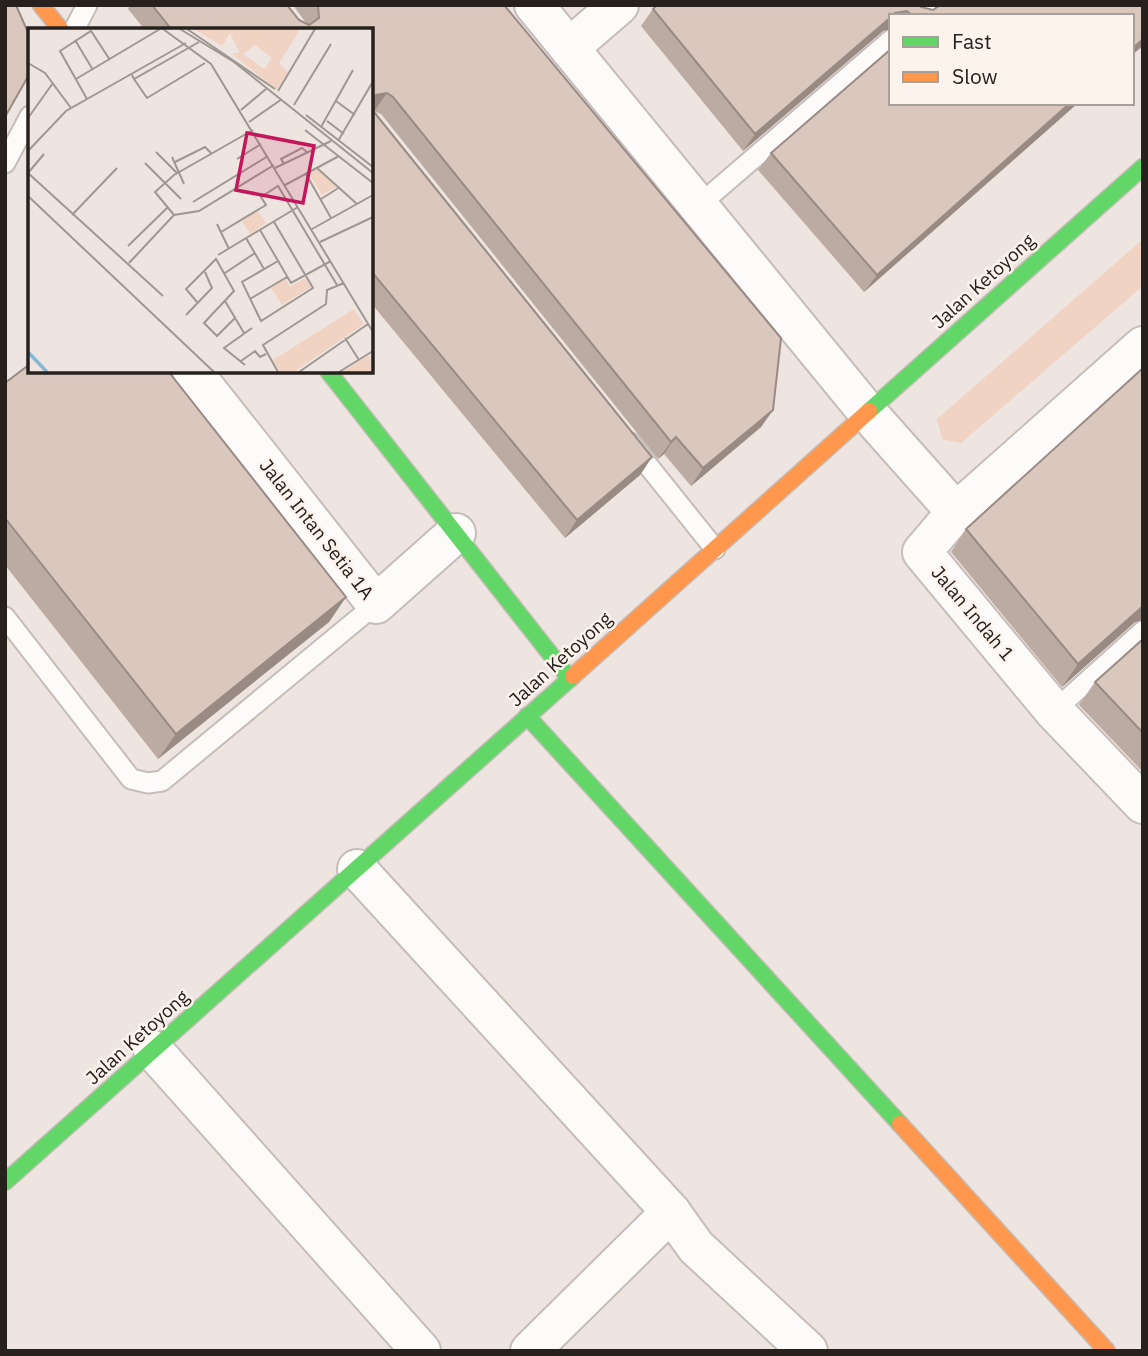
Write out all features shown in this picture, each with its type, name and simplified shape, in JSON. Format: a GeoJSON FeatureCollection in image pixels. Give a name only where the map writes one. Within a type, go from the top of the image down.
{"type":"FeatureCollection","features":[{"type":"Feature","properties":{"kind":"street"},"geometry":{"type":"LineString","coordinates":[[41,5],[59,28]]}},
{"type":"Feature","properties":{"kind":"street"},"geometry":{"type":"LineString","coordinates":[[534,5],[868,413],[956,512]]}},
{"type":"Feature","properties":{"kind":"street"},"geometry":{"type":"LineString","coordinates":[[569,48],[620,5]]}},
{"type":"Feature","properties":{"kind":"street","name":"Jalan Ketoyong"},"geometry":{"type":"LineString","coordinates":[[5,1182],[1143,167]]}},
{"type":"Feature","properties":{"kind":"street","name":"Jalan Indah 1"},"geometry":{"type":"LineString","coordinates":[[1143,346],[956,512],[922,552],[1054,711],[1143,804]]}},
{"type":"Feature","properties":{"kind":"street","name":"Jalan Intan Setia 1A"},"geometry":{"type":"LineString","coordinates":[[194,373],[376,604],[456,533]]}},
{"type":"Feature","properties":{"kind":"street"},"geometry":{"type":"LineString","coordinates":[[330,373],[570,679]]}},
{"type":"Feature","properties":{"kind":"street"},"geometry":{"type":"LineString","coordinates":[[527,716],[1107,1351]]}},
{"type":"Feature","properties":{"kind":"street"},"geometry":{"type":"LineString","coordinates":[[357,869],[671,1212],[696,1247],[807,1351]]}},
{"type":"Feature","properties":{"kind":"street"},"geometry":{"type":"LineString","coordinates":[[153,1051],[413,1348]]}},
{"type":"Feature","properties":{"kind":"street"},"geometry":{"type":"LineString","coordinates":[[530,1351],[671,1212]]}},
{"type":"Feature","properties":{"kind":"lane"},"geometry":{"type":"LineString","coordinates":[[75,28],[87,5]]}},
{"type":"Feature","properties":{"kind":"lane"},"geometry":{"type":"LineString","coordinates":[[698,205],[889,42]]}},
{"type":"Feature","properties":{"kind":"lane"},"geometry":{"type":"LineString","coordinates":[[5,163],[28,120]]}},
{"type":"Feature","properties":{"kind":"lane"},"geometry":{"type":"LineString","coordinates":[[621,431],[715,549]]}},
{"type":"Feature","properties":{"kind":"lane"},"geometry":{"type":"LineString","coordinates":[[5,617],[131,779],[148,783],[162,781],[376,604]]}},
{"type":"Feature","properties":{"kind":"lane"},"geometry":{"type":"LineString","coordinates":[[1054,711],[1143,631]]}},
{"type":"Feature","properties":{"kind":"shaded area"},"geometry":{"type":"Polygon","coordinates":[[[1143,239],[1143,286],[961,443],[942,439],[937,419],[1143,239]]]}},
{"type":"Feature","properties":{"kind":"building"},"geometry":{"type":"Polygon","coordinates":[[[5,5],[16,5],[28,32],[28,77],[5,117],[5,5]]]}},
{"type":"Feature","properties":{"kind":"building"},"geometry":{"type":"Polygon","coordinates":[[[152,5],[287,5],[299,20],[309,25],[319,18],[318,5],[504,5],[781,338],[773,410],[703,468],[676,437],[671,442],[393,97],[387,93],[376,95],[373,100],[373,28],[170,28],[152,5]]]}},
{"type":"Feature","properties":{"kind":"building"},"geometry":{"type":"Polygon","coordinates":[[[657,5],[921,5],[933,10],[940,5],[1143,5],[1143,39],[1134,47],[1134,14],[911,14],[907,11],[889,14],[889,18],[755,134],[653,9],[657,5]]]}},
{"type":"Feature","properties":{"kind":"building"},"geometry":{"type":"Polygon","coordinates":[[[889,51],[889,105],[1068,105],[877,275],[771,153],[889,51]]]}},
{"type":"Feature","properties":{"kind":"building"},"geometry":{"type":"Polygon","coordinates":[[[373,106],[374,112],[652,457],[577,520],[373,273],[373,106]]]}},
{"type":"Feature","properties":{"kind":"building"},"geometry":{"type":"Polygon","coordinates":[[[28,366],[28,373],[170,373],[346,597],[176,734],[5,518],[5,383],[28,366]]]}},
{"type":"Feature","properties":{"kind":"building"},"geometry":{"type":"Polygon","coordinates":[[[1143,368],[1143,606],[1078,664],[966,529],[1143,368]]]}},
{"type":"Feature","properties":{"kind":"building"},"geometry":{"type":"Polygon","coordinates":[[[1143,639],[1143,733],[1095,682],[1143,639]]]}},
{"type":"Feature","properties":{"kind":"traffic: fast"},"geometry":{"type":"LineString","coordinates":[[869,411],[1143,167]]}},
{"type":"Feature","properties":{"kind":"traffic: fast"},"geometry":{"type":"LineString","coordinates":[[330,373],[570,679]]}},
{"type":"Feature","properties":{"kind":"traffic: fast"},"geometry":{"type":"LineString","coordinates":[[5,1182],[573,676]]}},
{"type":"Feature","properties":{"kind":"traffic: fast"},"geometry":{"type":"LineString","coordinates":[[527,716],[900,1124]]}},
{"type":"Feature","properties":{"kind":"traffic: slow"},"geometry":{"type":"LineString","coordinates":[[41,5],[59,28]]}},
{"type":"Feature","properties":{"kind":"traffic: slow"},"geometry":{"type":"LineString","coordinates":[[573,676],[869,411]]}},
{"type":"Feature","properties":{"kind":"traffic: slow"},"geometry":{"type":"LineString","coordinates":[[900,1124],[1107,1351]]}}]}
